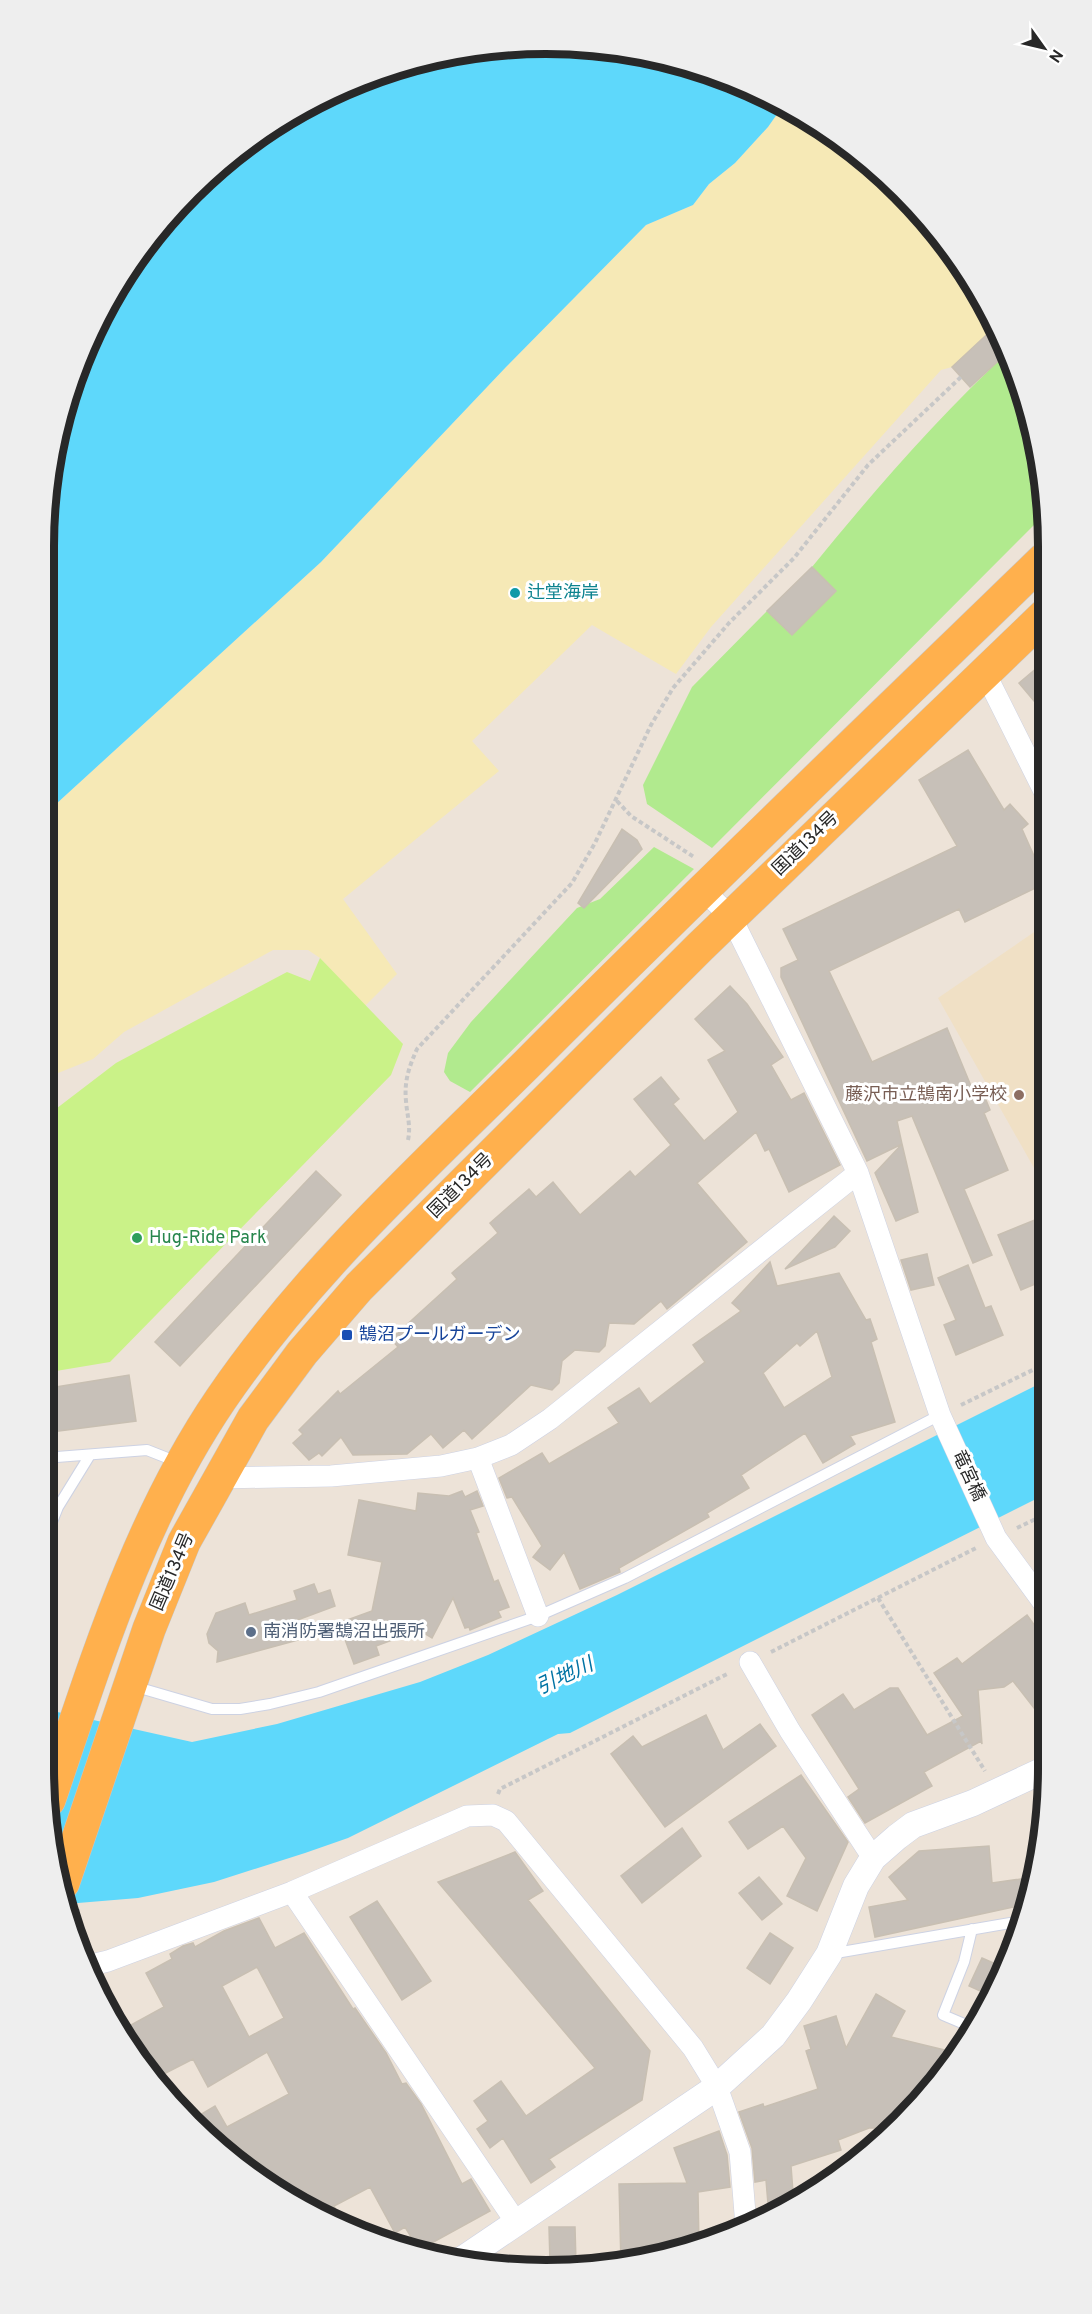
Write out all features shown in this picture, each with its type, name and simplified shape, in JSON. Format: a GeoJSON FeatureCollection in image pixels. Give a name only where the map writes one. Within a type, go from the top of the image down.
{"type":"FeatureCollection","features":[{"type":"Feature","properties":{"kind":"highway"},"geometry":{"type":"LineString","coordinates":[[54,1784],[126,1579],[149,1525],[232,1383],[273,1327],[331,1259],[709,882],[1038,566]]}},
{"type":"Feature","properties":{"kind":"highway","name":"国道134号"},"geometry":{"type":"LineString","coordinates":[[66,1875],[117,1721],[184,1542],[253,1419],[295,1363],[359,1287],[731,917],[1038,622]]}},
{"type":"Feature","properties":{"kind":"street"},"geometry":{"type":"LineString","coordinates":[[985,673],[1038,779]]}},
{"type":"Feature","properties":{"kind":"street","name":"竜宮橋"},"geometry":{"type":"LineString","coordinates":[[709,882],[731,917],[858,1173],[942,1421],[993,1532],[1038,1595]]}},
{"type":"Feature","properties":{"kind":"street"},"geometry":{"type":"LineString","coordinates":[[219,1478],[331,1476],[441,1466],[478,1458],[511,1445],[550,1419],[858,1173]]}},
{"type":"Feature","properties":{"kind":"street"},"geometry":{"type":"LineString","coordinates":[[478,1458],[538,1616]]}},
{"type":"Feature","properties":{"kind":"street"},"geometry":{"type":"LineString","coordinates":[[750,1662],[790,1731],[873,1858]]}},
{"type":"Feature","properties":{"kind":"street"},"geometry":{"type":"LineString","coordinates":[[470,2254],[717,2087],[773,2036],[829,1954],[856,1886],[873,1858],[913,1825],[1038,1773]]}},
{"type":"Feature","properties":{"kind":"street"},"geometry":{"type":"LineString","coordinates":[[95,1964],[292,1892],[467,1816],[493,1815],[506,1821],[693,2048],[717,2087],[740,2152],[745,2218]]}},
{"type":"Feature","properties":{"kind":"street"},"geometry":{"type":"LineString","coordinates":[[292,1892],[516,2222]]}},
{"type":"Feature","properties":{"kind":"lane"},"geometry":{"type":"LineString","coordinates":[[130,1685],[212,1709],[240,1709],[320,1692],[538,1616],[625,1578],[942,1421]]}},
{"type":"Feature","properties":{"kind":"lane"},"geometry":{"type":"LineString","coordinates":[[54,1457],[147,1450],[183,1464]]}},
{"type":"Feature","properties":{"kind":"lane"},"geometry":{"type":"LineString","coordinates":[[54,1517],[90,1455]]}},
{"type":"Feature","properties":{"kind":"lane"},"geometry":{"type":"LineString","coordinates":[[829,1954],[1013,1922]]}},
{"type":"Feature","properties":{"kind":"lane"},"geometry":{"type":"LineString","coordinates":[[965,2024],[943,2015],[964,1962],[972,1929]]}},
{"type":"Feature","properties":{"kind":"path"},"geometry":{"type":"LineString","coordinates":[[405,1149],[410,1129],[405,1099],[406,1072],[417,1049],[572,883],[617,801],[651,726],[673,688],[729,622],[794,558],[868,465],[960,377]]}},
{"type":"Feature","properties":{"kind":"path"},"geometry":{"type":"LineString","coordinates":[[617,801],[632,816],[705,864],[709,882]]}},
{"type":"Feature","properties":{"kind":"path"},"geometry":{"type":"LineString","coordinates":[[942,1421],[1038,1369]]}},
{"type":"Feature","properties":{"kind":"path"},"geometry":{"type":"LineString","coordinates":[[993,1532],[1038,1516]]}},
{"type":"Feature","properties":{"kind":"path"},"geometry":{"type":"LineString","coordinates":[[878,1598],[997,1791]]}},
{"type":"Feature","properties":{"kind":"shaded area","name":"藤沢市立鵠南小学校"},"geometry":{"type":"Polygon","coordinates":[[[1038,929],[1038,1175],[938,998],[1038,929]]]}},
{"type":"Feature","properties":{"kind":"green space"},"geometry":{"type":"Polygon","coordinates":[[[1001,358],[1029,450],[1037,522],[712,848],[647,804],[643,785],[692,687],[767,611],[792,634],[836,591],[812,567],[907,456],[1001,358]]]}},
{"type":"Feature","properties":{"kind":"green space"},"geometry":{"type":"Polygon","coordinates":[[[654,847],[694,869],[470,1092],[450,1081],[444,1072],[448,1053],[471,1022],[577,908],[600,899],[654,847]]]}},
{"type":"Feature","properties":{"kind":"green space","name":"Hug-Ride Park"},"geometry":{"type":"Polygon","coordinates":[[[320,958],[403,1044],[391,1075],[110,1362],[54,1371],[54,1110],[116,1063],[287,972],[310,981],[320,958]]]}},
{"type":"Feature","properties":{"kind":"sand","name":"辻堂海岸"},"geometry":{"type":"Polygon","coordinates":[[[778,113],[792,120],[846,156],[894,198],[936,246],[972,300],[989,332],[952,367],[941,370],[711,627],[676,674],[592,625],[472,741],[499,771],[343,899],[397,974],[365,1006],[320,958],[308,950],[273,950],[124,1032],[93,1059],[54,1076],[54,806],[321,562],[506,367],[646,225],[693,205],[709,184],[735,163],[778,113]]]}},
{"type":"Feature","properties":{"kind":"water"},"geometry":{"type":"Polygon","coordinates":[[[546,54],[578,55],[642,63],[704,80],[734,91],[778,113],[735,163],[709,184],[693,205],[646,225],[506,367],[321,562],[54,806],[54,546],[58,482],[63,450],[91,358],[120,300],[156,246],[198,198],[246,156],[300,120],[328,105],[388,80],[450,63],[482,58],[546,54]]]}},
{"type":"Feature","properties":{"kind":"water","name":"引地川"},"geometry":{"type":"Polygon","coordinates":[[[1038,1384],[1038,1498],[570,1733],[558,1734],[348,1838],[214,1882],[138,1898],[73,1903],[63,1864],[58,1832],[55,1800],[54,1711],[192,1742],[277,1724],[420,1682],[488,1655],[617,1595],[1038,1384]]]}},
{"type":"Feature","properties":{"kind":"building"},"geometry":{"type":"Polygon","coordinates":[[[989,332],[1001,358],[970,387],[952,367],[989,332]]]}},
{"type":"Feature","properties":{"kind":"building"},"geometry":{"type":"Polygon","coordinates":[[[812,567],[836,591],[792,635],[767,611],[812,567]]]}},
{"type":"Feature","properties":{"kind":"building"},"geometry":{"type":"Polygon","coordinates":[[[1038,667],[1038,697],[1034,701],[1019,683],[1038,667]]]}},
{"type":"Feature","properties":{"kind":"building"},"geometry":{"type":"Polygon","coordinates":[[[968,750],[1004,810],[1010,804],[1028,824],[1022,829],[1038,865],[1038,887],[965,922],[959,909],[829,971],[872,1062],[947,1028],[971,1086],[979,1083],[990,1110],[984,1113],[1008,1170],[964,1189],[992,1255],[973,1263],[912,1116],[897,1121],[902,1144],[867,1161],[781,977],[781,968],[798,960],[783,929],[957,846],[919,780],[968,750]]]}},
{"type":"Feature","properties":{"kind":"building"},"geometry":{"type":"Polygon","coordinates":[[[622,829],[637,840],[642,849],[584,908],[578,903],[622,829]]]}},
{"type":"Feature","properties":{"kind":"building"},"geometry":{"type":"Polygon","coordinates":[[[730,986],[747,1004],[783,1057],[771,1065],[791,1100],[804,1093],[840,1165],[789,1192],[769,1149],[765,1151],[756,1132],[697,1183],[747,1242],[667,1309],[661,1301],[634,1324],[609,1323],[605,1346],[599,1352],[575,1350],[562,1361],[559,1383],[552,1390],[531,1385],[472,1439],[464,1430],[443,1448],[431,1434],[407,1454],[353,1455],[341,1437],[322,1456],[319,1453],[309,1460],[293,1443],[303,1434],[299,1430],[338,1391],[340,1394],[398,1347],[391,1339],[457,1279],[452,1273],[498,1233],[490,1223],[529,1189],[536,1197],[553,1182],[580,1215],[630,1171],[635,1177],[671,1145],[634,1099],[661,1077],[679,1099],[673,1104],[704,1141],[738,1112],[708,1060],[725,1051],[695,1019],[730,986]]]}},
{"type":"Feature","properties":{"kind":"building"},"geometry":{"type":"Polygon","coordinates":[[[902,1144],[918,1212],[896,1221],[875,1173],[902,1144]]]}},
{"type":"Feature","properties":{"kind":"building"},"geometry":{"type":"Polygon","coordinates":[[[316,1171],[341,1195],[180,1366],[155,1342],[316,1171]]]}},
{"type":"Feature","properties":{"kind":"building"},"geometry":{"type":"Polygon","coordinates":[[[834,1216],[850,1231],[835,1247],[785,1269],[834,1216]]]}},
{"type":"Feature","properties":{"kind":"building"},"geometry":{"type":"Polygon","coordinates":[[[1038,1219],[1038,1283],[1021,1290],[998,1235],[1038,1219]]]}},
{"type":"Feature","properties":{"kind":"building"},"geometry":{"type":"Polygon","coordinates":[[[927,1254],[934,1285],[911,1290],[901,1260],[927,1254]]]}},
{"type":"Feature","properties":{"kind":"building"},"geometry":{"type":"Polygon","coordinates":[[[770,1262],[777,1286],[839,1273],[866,1320],[870,1319],[877,1339],[871,1342],[895,1422],[850,1436],[855,1444],[823,1463],[805,1433],[741,1475],[749,1488],[707,1513],[709,1517],[619,1568],[620,1572],[580,1589],[564,1552],[550,1570],[533,1557],[542,1546],[512,1497],[507,1498],[499,1478],[542,1453],[549,1464],[619,1423],[608,1408],[639,1388],[650,1404],[705,1362],[693,1345],[741,1311],[732,1303],[770,1262]],[[817,1331],[800,1346],[797,1343],[763,1373],[784,1408],[832,1377],[817,1331]]]}},
{"type":"Feature","properties":{"kind":"building"},"geometry":{"type":"Polygon","coordinates":[[[968,1265],[985,1308],[991,1306],[1003,1335],[956,1355],[944,1325],[956,1320],[938,1278],[968,1265]]]}},
{"type":"Feature","properties":{"kind":"building"},"geometry":{"type":"Polygon","coordinates":[[[129,1375],[136,1421],[54,1432],[54,1387],[129,1375]]]}},
{"type":"Feature","properties":{"kind":"building"},"geometry":{"type":"Polygon","coordinates":[[[462,1491],[465,1497],[477,1491],[483,1506],[470,1510],[479,1532],[476,1533],[494,1582],[498,1580],[509,1607],[498,1611],[501,1617],[470,1630],[469,1627],[465,1628],[453,1598],[432,1638],[419,1630],[376,1646],[379,1655],[354,1664],[339,1623],[372,1611],[382,1562],[348,1555],[359,1500],[416,1511],[418,1493],[449,1496],[462,1491]]]}},
{"type":"Feature","properties":{"kind":"building","name":"南消防署鵠沼出張所"},"geometry":{"type":"Polygon","coordinates":[[[314,1584],[318,1594],[330,1590],[335,1606],[292,1622],[298,1640],[217,1662],[218,1651],[209,1643],[207,1634],[216,1613],[245,1603],[249,1615],[297,1600],[294,1591],[314,1584]]]}},
{"type":"Feature","properties":{"kind":"building"},"geometry":{"type":"Polygon","coordinates":[[[1027,1615],[1038,1630],[1038,1713],[1013,1681],[1004,1687],[978,1690],[982,1744],[981,1741],[924,1772],[932,1786],[865,1823],[848,1797],[859,1789],[812,1715],[843,1694],[854,1710],[890,1688],[898,1688],[927,1735],[963,1716],[934,1673],[957,1658],[962,1664],[1027,1615]]]}},
{"type":"Feature","properties":{"kind":"building"},"geometry":{"type":"Polygon","coordinates":[[[706,1715],[723,1750],[760,1724],[776,1746],[665,1827],[611,1754],[633,1736],[642,1747],[706,1715]]]}},
{"type":"Feature","properties":{"kind":"building"},"geometry":{"type":"Polygon","coordinates":[[[801,1775],[848,1842],[817,1911],[787,1896],[806,1858],[783,1826],[748,1849],[729,1822],[801,1775]]]}},
{"type":"Feature","properties":{"kind":"building"},"geometry":{"type":"Polygon","coordinates":[[[682,1828],[701,1856],[642,1903],[621,1876],[682,1828]]]}},
{"type":"Feature","properties":{"kind":"building"},"geometry":{"type":"Polygon","coordinates":[[[989,1846],[992,1883],[1025,1878],[1018,1906],[875,1937],[869,1907],[908,1900],[889,1877],[919,1851],[989,1846]]]}},
{"type":"Feature","properties":{"kind":"building"},"geometry":{"type":"Polygon","coordinates":[[[515,1852],[543,1891],[528,1900],[650,2051],[642,2100],[549,2159],[555,2167],[531,2183],[503,2138],[490,2148],[477,2129],[488,2121],[474,2101],[501,2081],[526,2116],[595,2068],[438,1882],[515,1852]]]}},
{"type":"Feature","properties":{"kind":"building"},"geometry":{"type":"Polygon","coordinates":[[[759,1877],[782,1904],[762,1920],[739,1893],[759,1877]]]}},
{"type":"Feature","properties":{"kind":"building"},"geometry":{"type":"Polygon","coordinates":[[[377,1901],[431,1981],[402,2000],[350,1917],[377,1901]]]}},
{"type":"Feature","properties":{"kind":"building"},"geometry":{"type":"Polygon","coordinates":[[[259,1918],[275,1948],[304,1933],[353,2009],[355,2008],[386,2053],[402,2084],[406,2083],[421,2104],[462,2184],[471,2179],[490,2211],[428,2245],[419,2243],[414,2241],[405,2227],[395,2233],[370,2187],[334,2206],[338,2214],[273,2177],[222,2138],[198,2116],[215,2106],[227,2127],[289,2094],[267,2052],[208,2087],[193,2059],[162,2075],[128,2027],[164,2007],[146,1973],[172,1959],[170,1954],[183,1946],[193,1943],[195,1947],[224,1931],[259,1918]],[[257,1967],[222,1986],[249,2037],[284,2018],[257,1967]]]}},
{"type":"Feature","properties":{"kind":"building"},"geometry":{"type":"Polygon","coordinates":[[[770,1933],[793,1948],[770,1984],[747,1968],[770,1933]]]}},
{"type":"Feature","properties":{"kind":"building"},"geometry":{"type":"Polygon","coordinates":[[[982,1958],[997,1965],[984,1993],[969,1986],[982,1958]]]}},
{"type":"Feature","properties":{"kind":"building"},"geometry":{"type":"Polygon","coordinates":[[[876,1994],[905,2011],[891,2037],[948,2051],[916,2092],[881,2128],[869,2128],[838,2140],[841,2150],[791,2166],[793,2193],[768,2207],[766,2180],[755,2182],[752,2148],[739,2112],[763,2104],[764,2107],[818,2089],[806,2051],[811,2049],[804,2026],[836,2016],[846,2048],[876,1994]]]}},
{"type":"Feature","properties":{"kind":"building"},"geometry":{"type":"Polygon","coordinates":[[[719,2131],[727,2155],[730,2187],[698,2192],[699,2236],[621,2254],[619,2184],[687,2183],[674,2148],[719,2131]]]}},
{"type":"Feature","properties":{"kind":"building"},"geometry":{"type":"Polygon","coordinates":[[[549,2227],[575,2227],[576,2259],[550,2260],[549,2227]]]}},
{"type":"Feature","properties":{"kind":"place","name":"辻堂海岸"},"geometry":{"type":"Point","coordinates":[515,593]}},
{"type":"Feature","properties":{"kind":"place","name":"藤沢市立鵠南小学校"},"geometry":{"type":"Point","coordinates":[1019,1095]}},
{"type":"Feature","properties":{"kind":"place","name":"Hug-Ride Park"},"geometry":{"type":"Point","coordinates":[137,1238]}},
{"type":"Feature","properties":{"kind":"place","name":"鵠沼プールガーデン"},"geometry":{"type":"Point","coordinates":[347,1335]}},
{"type":"Feature","properties":{"kind":"place","name":"南消防署鵠沼出張所"},"geometry":{"type":"Point","coordinates":[251,1632]}}]}
